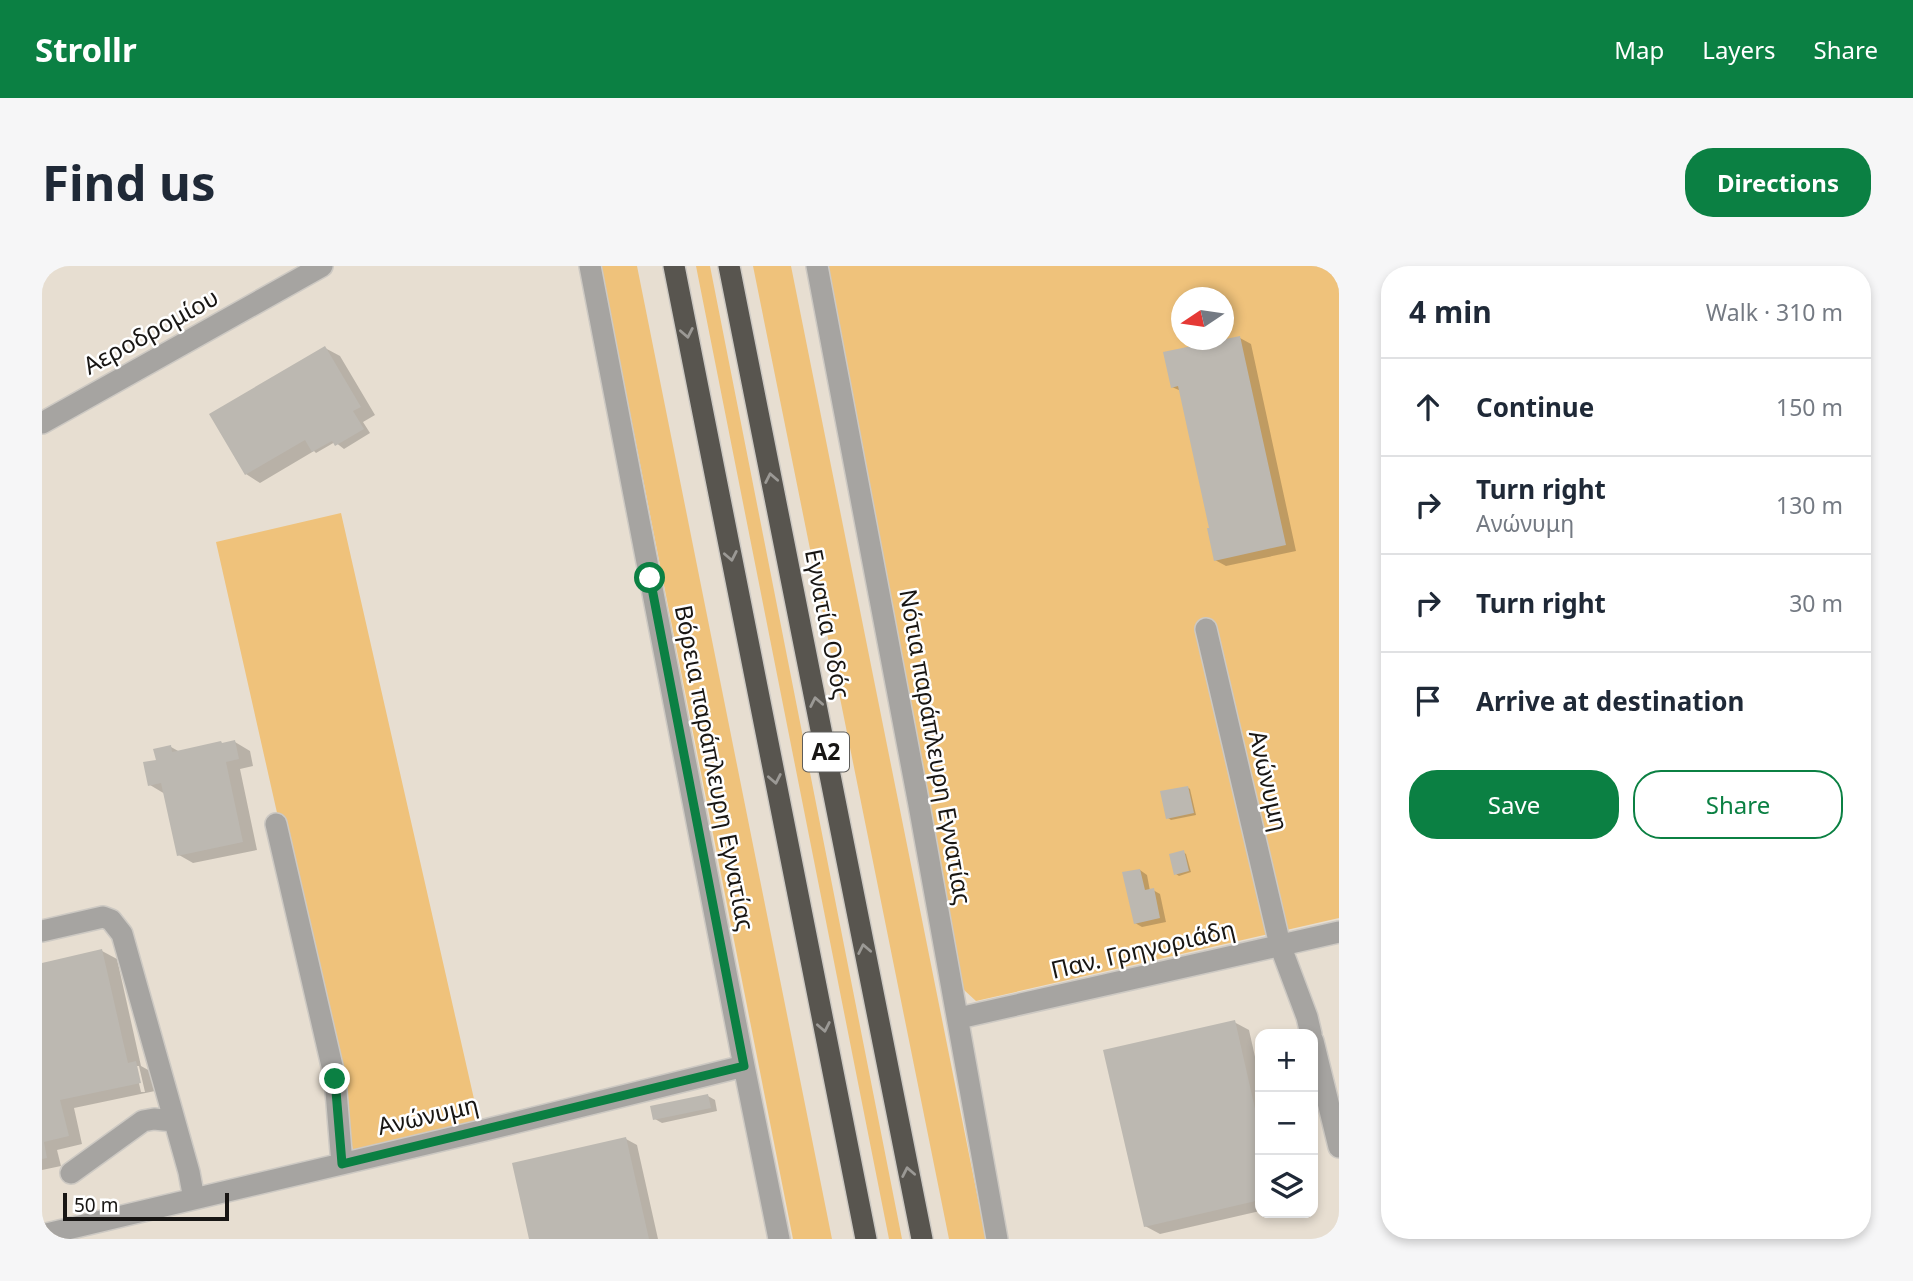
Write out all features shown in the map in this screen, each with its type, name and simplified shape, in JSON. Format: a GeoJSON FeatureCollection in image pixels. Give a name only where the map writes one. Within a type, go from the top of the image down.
{"type":"FeatureCollection","features":[{"type":"Feature","properties":{"kind":"highway","name":"Α2"},"geometry":{"type":"LineString","coordinates":[[674,266],[866,1239]]}},
{"type":"Feature","properties":{"kind":"highway","name":"Εγνατία Οδός"},"geometry":{"type":"LineString","coordinates":[[729,266],[922,1239]]}},
{"type":"Feature","properties":{"kind":"street","name":"Αεροδρομίου"},"geometry":{"type":"LineString","coordinates":[[42,423],[322,266]]}},
{"type":"Feature","properties":{"kind":"street","name":"Βόρεια παράπλευρη Εγνατίας"},"geometry":{"type":"LineString","coordinates":[[590,266],[779,1239]]}},
{"type":"Feature","properties":{"kind":"street","name":"Νότια παράπλευρη Εγνατίας"},"geometry":{"type":"LineString","coordinates":[[817,266],[874,558],[997,1239]]}},
{"type":"Feature","properties":{"kind":"street","name":"Ανώνυμη"},"geometry":{"type":"LineString","coordinates":[[1206,629],[1280,946],[1310,1029]]}},
{"type":"Feature","properties":{"kind":"street"},"geometry":{"type":"LineString","coordinates":[[276,824],[335,1079],[342,1164]]}},
{"type":"Feature","properties":{"kind":"street"},"geometry":{"type":"LineString","coordinates":[[42,930],[103,917],[111,920],[122,934],[194,1199]]}},
{"type":"Feature","properties":{"kind":"street","name":"Παν. Γρηγοριάδη"},"geometry":{"type":"LineString","coordinates":[[958,1018],[1339,932]]}},
{"type":"Feature","properties":{"kind":"street"},"geometry":{"type":"LineString","coordinates":[[1318,1061],[1339,1147]]}},
{"type":"Feature","properties":{"kind":"street","name":"Ανώνυμη"},"geometry":{"type":"LineString","coordinates":[[42,1235],[744,1066]]}},
{"type":"Feature","properties":{"kind":"street"},"geometry":{"type":"LineString","coordinates":[[71,1173],[143,1122],[154,1119],[174,1121]]}},
{"type":"Feature","properties":{"kind":"shaded area"},"geometry":{"type":"Polygon","coordinates":[[[42,266],[1339,266],[1339,1239],[42,1239],[42,266]]]}},
{"type":"Feature","properties":{"kind":"shaded area"},"geometry":{"type":"Polygon","coordinates":[[[601,266],[637,266],[832,1239],[793,1239],[601,266]]]}},
{"type":"Feature","properties":{"kind":"shaded area"},"geometry":{"type":"Polygon","coordinates":[[[696,266],[710,266],[902,1239],[889,1239],[696,266]]]}},
{"type":"Feature","properties":{"kind":"shaded area"},"geometry":{"type":"Polygon","coordinates":[[[753,266],[791,266],[986,1239],[949,1239],[753,266]]]}},
{"type":"Feature","properties":{"kind":"shaded area"},"geometry":{"type":"Polygon","coordinates":[[[822,266],[1339,266],[1339,918],[976,1001],[963,989],[935,831],[822,266]]]}},
{"type":"Feature","properties":{"kind":"shaded area"},"geometry":{"type":"Polygon","coordinates":[[[341,513],[479,1121],[353,1150],[216,542],[341,513]]]}},
{"type":"Feature","properties":{"kind":"building"},"geometry":{"type":"Polygon","coordinates":[[[1240,336],[1286,545],[1214,561],[1178,386],[1171,388],[1163,352],[1234,350],[1234,337],[1240,336]]]}},
{"type":"Feature","properties":{"kind":"building"},"geometry":{"type":"Polygon","coordinates":[[[325,346],[361,407],[353,411],[364,429],[335,446],[332,441],[312,452],[305,440],[245,475],[209,414],[325,346]]]}},
{"type":"Feature","properties":{"kind":"building"},"geometry":{"type":"Polygon","coordinates":[[[235,740],[239,759],[226,762],[243,842],[177,856],[161,783],[148,786],[143,762],[156,760],[153,749],[171,745],[172,752],[235,740]]]}},
{"type":"Feature","properties":{"kind":"building"},"geometry":{"type":"Polygon","coordinates":[[[1188,786],[1194,813],[1166,819],[1160,791],[1188,786]]]}},
{"type":"Feature","properties":{"kind":"building"},"geometry":{"type":"Polygon","coordinates":[[[1184,850],[1189,871],[1174,875],[1169,854],[1184,850]]]}},
{"type":"Feature","properties":{"kind":"building"},"geometry":{"type":"Polygon","coordinates":[[[1140,869],[1145,890],[1154,888],[1160,918],[1134,924],[1122,872],[1140,869]]]}},
{"type":"Feature","properties":{"kind":"building"},"geometry":{"type":"Polygon","coordinates":[[[102,949],[128,1063],[136,1061],[141,1083],[60,1100],[69,1136],[44,1142],[47,1158],[42,1159],[42,963],[102,949]]]}},
{"type":"Feature","properties":{"kind":"building"},"geometry":{"type":"Polygon","coordinates":[[[1235,1020],[1255,1109],[1255,1201],[1144,1227],[1103,1050],[1235,1020]]]}},
{"type":"Feature","properties":{"kind":"building"},"geometry":{"type":"Polygon","coordinates":[[[708,1094],[711,1108],[653,1120],[650,1106],[708,1094]]]}},
{"type":"Feature","properties":{"kind":"building"},"geometry":{"type":"Polygon","coordinates":[[[626,1137],[649,1239],[529,1239],[512,1163],[626,1137]]]}},
{"type":"Feature","properties":{"kind":"route"},"geometry":{"type":"LineString","coordinates":[[335,1079],[342,1164],[744,1066],[650,578]]}}]}
